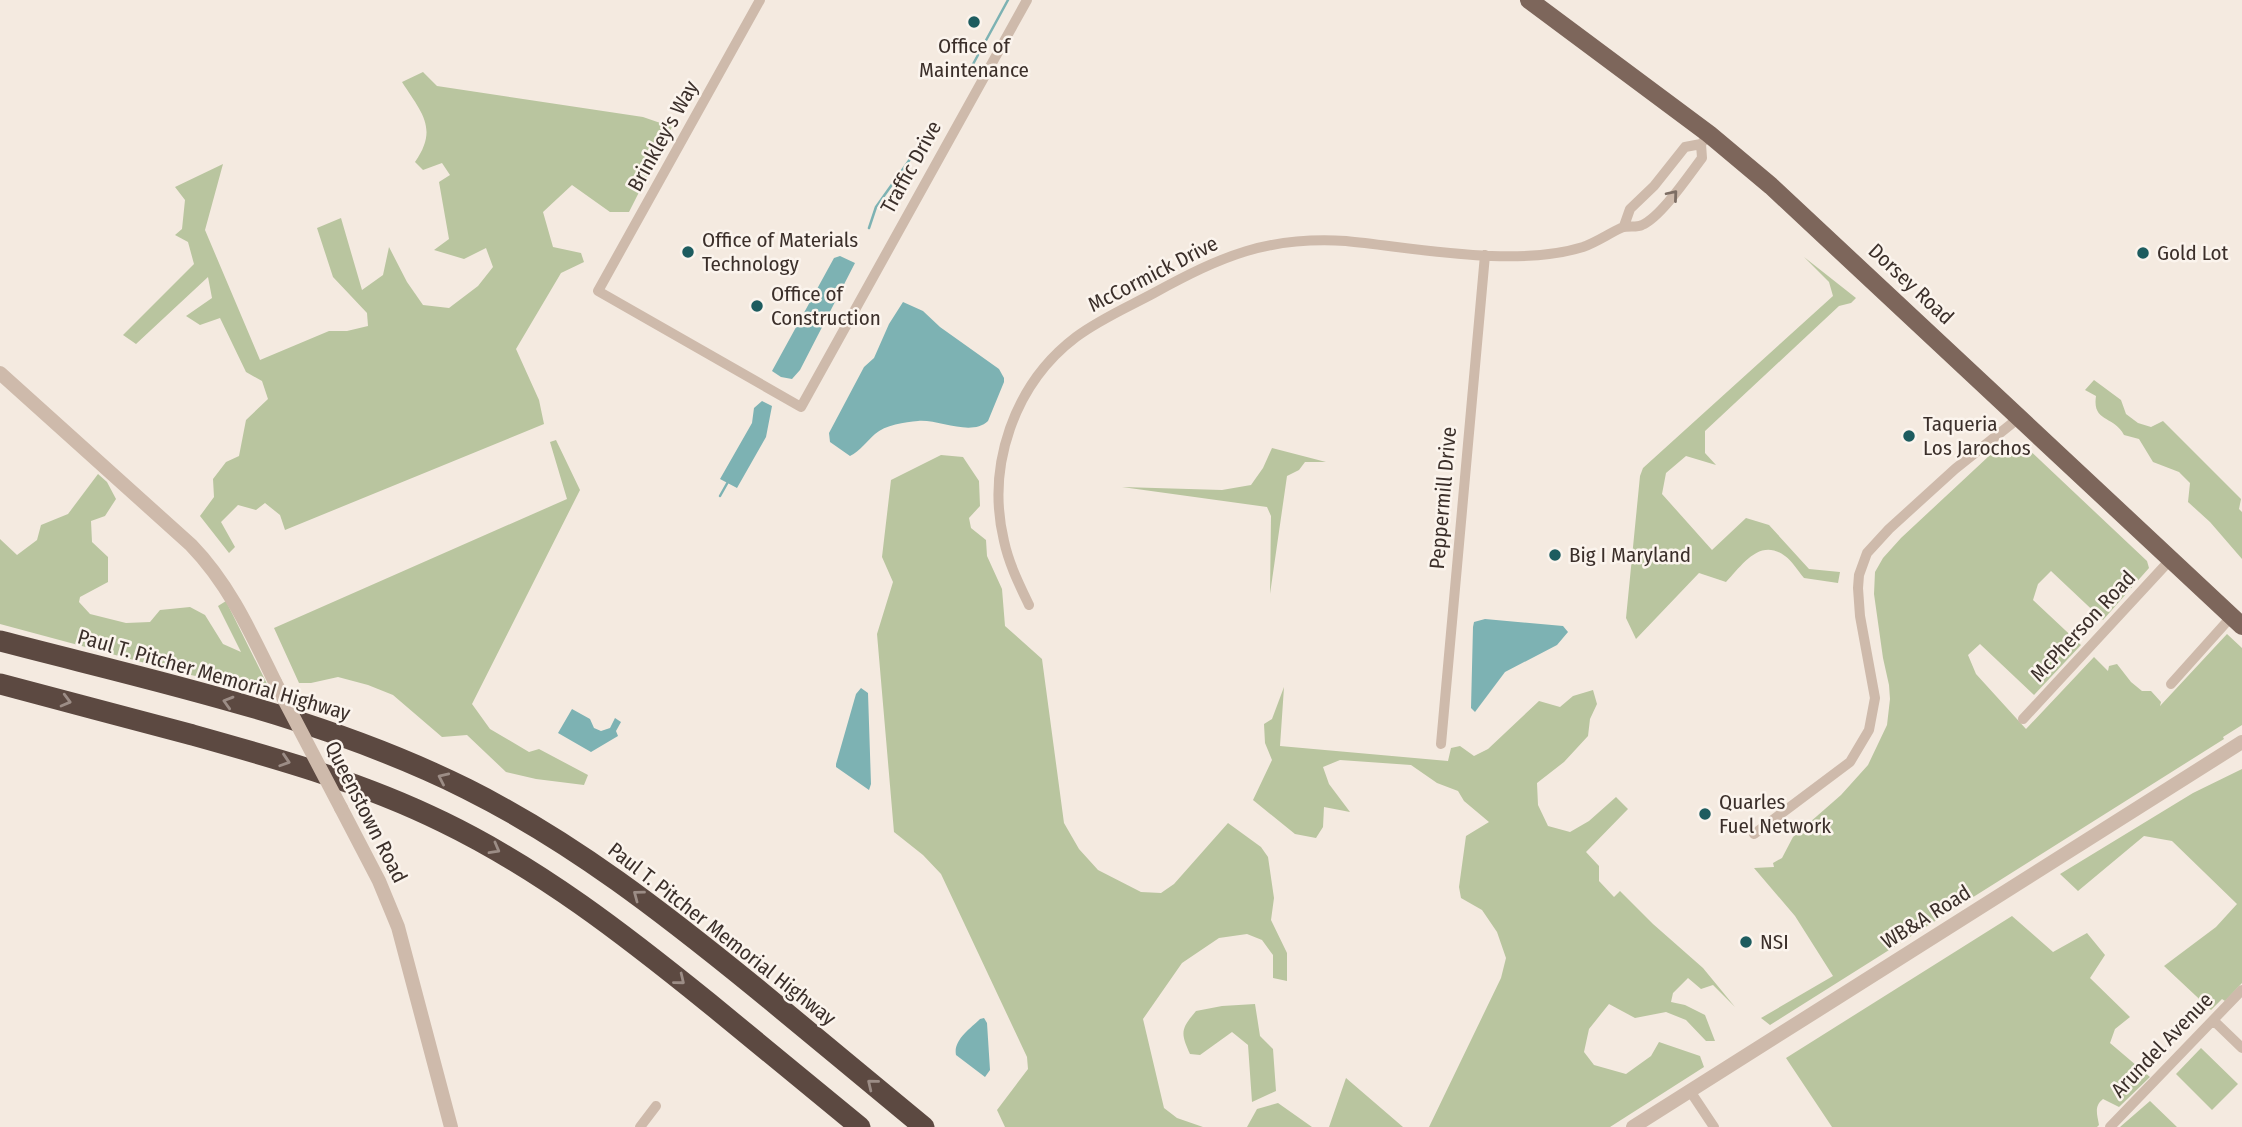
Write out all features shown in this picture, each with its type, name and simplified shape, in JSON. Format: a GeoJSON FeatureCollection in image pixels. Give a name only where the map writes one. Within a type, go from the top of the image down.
{"type":"FeatureCollection","features":[{"type":"Feature","properties":{"kind":"highway","name":"Paul T. Pitcher Memorial Highway"},"geometry":{"type":"LineString","coordinates":[[0,640],[238,705],[348,739],[406,761],[498,806],[567,845],[685,930],[925,1127]]}},
{"type":"Feature","properties":{"kind":"highway"},"geometry":{"type":"LineString","coordinates":[[0,684],[267,755],[381,794],[443,821],[520,864],[600,918],[660,963],[860,1127]]}},
{"type":"Feature","properties":{"kind":"main road","name":"Dorsey Road"},"geometry":{"type":"LineString","coordinates":[[1529,0],[1810,221],[2237,621]]}},
{"type":"Feature","properties":{"kind":"street","name":"Brinkley's Way"},"geometry":{"type":"LineString","coordinates":[[598,291],[760,0]]}},
{"type":"Feature","properties":{"kind":"street","name":"Traffic Drive"},"geometry":{"type":"LineString","coordinates":[[598,291],[801,407],[1027,0]]}},
{"type":"Feature","properties":{"kind":"street","name":"McCormick Drive"},"geometry":{"type":"LineString","coordinates":[[1624,226],[1630,209],[1654,186],[1685,147],[1705,139]]}},
{"type":"Feature","properties":{"kind":"street","name":"McCormick Drive"},"geometry":{"type":"LineString","coordinates":[[1029,605],[1008,556],[1001,524],[999,486],[1003,452],[1013,417],[1032,383],[1074,338],[1208,264],[1242,251],[1280,243],[1321,239],[1520,257],[1562,253],[1597,242],[1624,226],[1641,226],[1661,209],[1702,158],[1705,139]]}},
{"type":"Feature","properties":{"kind":"street","name":"Peppermill Drive"},"geometry":{"type":"LineString","coordinates":[[1441,744],[1485,255]]}},
{"type":"Feature","properties":{"kind":"street","name":"Queenstown Road"},"geometry":{"type":"LineString","coordinates":[[0,373],[178,533],[211,566],[228,591],[379,881],[398,927],[451,1127]]}},
{"type":"Feature","properties":{"kind":"street"},"geometry":{"type":"LineString","coordinates":[[1754,834],[1850,762],[1869,730],[1875,698],[1860,617],[1858,589],[1859,575],[1867,553],[1889,529],[1955,469],[2020,418]]}},
{"type":"Feature","properties":{"kind":"street","name":"McPherson Road"},"geometry":{"type":"LineString","coordinates":[[2023,719],[2171,559]]}},
{"type":"Feature","properties":{"kind":"street"},"geometry":{"type":"LineString","coordinates":[[2171,684],[2237,621]]}},
{"type":"Feature","properties":{"kind":"street","name":"WB&A Road"},"geometry":{"type":"LineString","coordinates":[[1633,1127],[2242,742]]}},
{"type":"Feature","properties":{"kind":"street","name":"Arundel Avenue"},"geometry":{"type":"LineString","coordinates":[[2110,1127],[2242,990]]}},
{"type":"Feature","properties":{"kind":"street"},"geometry":{"type":"LineString","coordinates":[[2213,1020],[2242,1048]]}},
{"type":"Feature","properties":{"kind":"street"},"geometry":{"type":"LineString","coordinates":[[1690,1091],[1714,1127]]}},
{"type":"Feature","properties":{"kind":"street"},"geometry":{"type":"LineString","coordinates":[[640,1127],[656,1105]]}},
{"type":"Feature","properties":{"kind":"green space"},"geometry":{"type":"Polygon","coordinates":[[[423,72],[437,86],[643,117],[672,127],[629,212],[610,212],[572,185],[543,212],[553,247],[581,253],[584,262],[561,273],[516,349],[539,400],[544,424],[285,530],[280,515],[265,503],[256,510],[238,505],[221,522],[235,547],[229,553],[200,516],[214,497],[213,479],[226,462],[239,456],[246,420],[268,399],[262,381],[246,372],[220,318],[200,325],[186,316],[212,298],[208,277],[136,344],[123,335],[194,264],[188,242],[175,235],[182,229],[185,200],[175,187],[223,164],[205,230],[260,360],[329,331],[347,331],[368,326],[367,313],[333,277],[317,228],[341,218],[362,290],[383,275],[389,247],[407,282],[423,305],[449,308],[478,286],[493,267],[486,248],[464,259],[434,250],[449,239],[439,182],[450,175],[442,163],[423,170],[415,162],[426,139],[425,120],[402,82],[423,72]]]}},
{"type":"Feature","properties":{"kind":"green space"},"geometry":{"type":"Polygon","coordinates":[[[1804,257],[1856,298],[1851,303],[1839,306],[1705,431],[1705,453],[1716,465],[1686,456],[1666,473],[1662,494],[1712,550],[1746,518],[1769,525],[1809,569],[1840,572],[1838,583],[1804,578],[1785,556],[1776,551],[1760,551],[1745,561],[1726,582],[1699,573],[1636,639],[1626,618],[1643,468],[1833,296],[1829,282],[1804,257]]]}},
{"type":"Feature","properties":{"kind":"green space"},"geometry":{"type":"Polygon","coordinates":[[[2094,380],[2121,400],[2126,414],[2138,423],[2151,427],[2163,421],[2241,499],[2239,509],[2242,512],[2242,559],[2210,522],[2188,502],[2190,483],[2179,472],[2153,462],[2139,439],[2124,435],[2115,424],[2100,415],[2097,411],[2096,396],[2085,390],[2094,380]]]}},
{"type":"Feature","properties":{"kind":"green space"},"geometry":{"type":"Polygon","coordinates":[[[556,440],[580,490],[472,704],[490,729],[529,752],[539,749],[588,775],[584,785],[506,772],[467,735],[442,737],[393,695],[368,685],[338,677],[299,683],[274,628],[567,499],[550,442],[556,440]]]}},
{"type":"Feature","properties":{"kind":"green space"},"geometry":{"type":"Polygon","coordinates":[[[2008,446],[2025,446],[2147,561],[2149,568],[2103,620],[2051,571],[2038,584],[2033,600],[2081,645],[2034,695],[1980,644],[1968,655],[1976,674],[2026,729],[2094,657],[2108,671],[2109,666],[2117,664],[2142,691],[2151,691],[2161,702],[2160,706],[2227,634],[2242,648],[2242,725],[2223,737],[2224,739],[1770,1025],[1761,1018],[1833,976],[1795,916],[1754,868],[1774,867],[1773,863],[1782,858],[1793,837],[1841,795],[1868,765],[1887,725],[1889,685],[1874,594],[1875,572],[1883,558],[1901,538],[1989,456],[2008,446]]]}},
{"type":"Feature","properties":{"kind":"green space"},"geometry":{"type":"Polygon","coordinates":[[[1272,448],[1326,462],[1305,462],[1299,470],[1287,476],[1270,594],[1271,516],[1267,507],[1122,487],[1222,490],[1251,485],[1272,448]]]}},
{"type":"Feature","properties":{"kind":"green space"},"geometry":{"type":"Polygon","coordinates":[[[941,455],[963,457],[979,481],[980,506],[969,518],[971,528],[986,540],[987,556],[1002,589],[1005,626],[1042,659],[1064,823],[1079,849],[1098,870],[1141,892],[1161,893],[1174,884],[1228,823],[1261,847],[1268,857],[1274,898],[1271,920],[1287,953],[1287,981],[1273,978],[1273,955],[1262,940],[1247,934],[1219,938],[1182,963],[1143,1019],[1164,1108],[1177,1118],[1203,1127],[1005,1127],[997,1110],[1028,1069],[1027,1057],[941,874],[923,855],[894,832],[877,634],[893,582],[882,557],[891,480],[941,455]]]}},
{"type":"Feature","properties":{"kind":"green space"},"geometry":{"type":"Polygon","coordinates":[[[98,474],[107,482],[116,499],[105,516],[91,521],[92,542],[108,557],[108,582],[80,597],[79,602],[90,614],[126,623],[150,622],[160,610],[190,607],[205,615],[223,644],[241,652],[218,606],[226,601],[271,692],[186,674],[0,624],[0,539],[17,555],[37,540],[41,525],[68,514],[98,474]]]}},
{"type":"Feature","properties":{"kind":"green space"},"geometry":{"type":"Polygon","coordinates":[[[1284,687],[1280,746],[1448,761],[1451,748],[1460,746],[1474,756],[1488,749],[1539,701],[1560,707],[1573,696],[1593,690],[1597,704],[1590,719],[1588,736],[1564,762],[1537,783],[1538,805],[1548,826],[1570,832],[1589,821],[1616,797],[1628,809],[1586,852],[1599,866],[1599,881],[1614,897],[1620,891],[1703,968],[1735,1007],[1713,985],[1701,989],[1688,978],[1673,993],[1671,1002],[1685,1005],[1705,1015],[1715,1041],[1706,1041],[1686,1020],[1666,1012],[1635,1018],[1609,1004],[1589,1029],[1584,1052],[1594,1065],[1626,1074],[1651,1056],[1659,1042],[1700,1056],[1704,1067],[1610,1127],[1429,1127],[1501,978],[1506,958],[1497,932],[1482,910],[1461,898],[1459,887],[1466,836],[1489,822],[1464,801],[1458,791],[1437,783],[1411,765],[1340,760],[1323,767],[1329,784],[1350,812],[1324,807],[1323,827],[1316,838],[1295,834],[1253,800],[1272,760],[1265,743],[1264,724],[1272,719],[1284,687]]]}},
{"type":"Feature","properties":{"kind":"green space"},"geometry":{"type":"Polygon","coordinates":[[[2242,769],[2242,983],[2225,1001],[2222,999],[2211,1010],[2164,966],[2216,927],[2237,904],[2172,841],[2144,836],[2078,891],[2060,874],[2193,793],[2242,769]]]}},
{"type":"Feature","properties":{"kind":"green space"},"geometry":{"type":"Polygon","coordinates":[[[2012,916],[2053,952],[2087,933],[2105,955],[2090,978],[2130,1017],[2115,1029],[2110,1043],[2150,1077],[2119,1107],[2103,1099],[2097,1107],[2097,1127],[1832,1127],[1786,1058],[2012,916]]]}},
{"type":"Feature","properties":{"kind":"green space"},"geometry":{"type":"Polygon","coordinates":[[[1255,1004],[1260,1036],[1273,1049],[1276,1091],[1252,1102],[1248,1045],[1232,1032],[1200,1055],[1190,1054],[1184,1031],[1196,1011],[1255,1004]]]}},
{"type":"Feature","properties":{"kind":"green space"},"geometry":{"type":"Polygon","coordinates":[[[2201,1048],[2238,1084],[2212,1110],[2176,1074],[2201,1048]]]}},
{"type":"Feature","properties":{"kind":"green space"},"geometry":{"type":"Polygon","coordinates":[[[1346,1078],[1403,1127],[1329,1127],[1346,1078]]]}},
{"type":"Feature","properties":{"kind":"green space"},"geometry":{"type":"Polygon","coordinates":[[[2150,1101],[2177,1127],[2120,1127],[2150,1101]]]}},
{"type":"Feature","properties":{"kind":"green space"},"geometry":{"type":"Polygon","coordinates":[[[1278,1103],[1312,1127],[1247,1127],[1257,1109],[1278,1103]]]}},
{"type":"Feature","properties":{"kind":"water"},"geometry":{"type":"Polygon","coordinates":[[[840,256],[855,263],[800,370],[792,379],[781,377],[772,371],[834,258],[840,256]]]}},
{"type":"Feature","properties":{"kind":"water"},"geometry":{"type":"Polygon","coordinates":[[[903,302],[923,311],[940,327],[999,369],[1004,382],[988,421],[981,426],[964,428],[926,421],[895,424],[879,431],[850,456],[830,442],[829,433],[864,367],[874,358],[889,324],[903,302]]]}},
{"type":"Feature","properties":{"kind":"water"},"geometry":{"type":"Polygon","coordinates":[[[762,401],[772,406],[766,437],[737,488],[720,479],[752,423],[754,408],[762,401]]]}},
{"type":"Feature","properties":{"kind":"water"},"geometry":{"type":"Polygon","coordinates":[[[1485,619],[1563,626],[1568,632],[1557,645],[1505,672],[1475,712],[1471,708],[1473,627],[1474,622],[1485,619]]]}},
{"type":"Feature","properties":{"kind":"water"},"geometry":{"type":"Polygon","coordinates":[[[861,688],[868,693],[869,790],[836,767],[856,694],[861,688]]]}},
{"type":"Feature","properties":{"kind":"water"},"geometry":{"type":"Polygon","coordinates":[[[572,709],[590,719],[594,728],[601,731],[610,728],[615,718],[621,722],[616,731],[618,736],[591,752],[558,733],[572,709]]]}},
{"type":"Feature","properties":{"kind":"water"},"geometry":{"type":"Polygon","coordinates":[[[984,1018],[987,1023],[990,1070],[985,1077],[956,1055],[957,1044],[963,1035],[984,1018]]]}},
{"type":"Feature","properties":{"kind":"waterway"},"geometry":{"type":"LineString","coordinates":[[972,66],[1008,0]]}},
{"type":"Feature","properties":{"kind":"waterway"},"geometry":{"type":"LineString","coordinates":[[869,228],[876,207],[930,131]]}},
{"type":"Feature","properties":{"kind":"waterway"},"geometry":{"type":"LineString","coordinates":[[720,496],[729,480]]}},
{"type":"Feature","properties":{"kind":"place","name":"Office of Maintenance"},"geometry":{"type":"Point","coordinates":[974,22]}},
{"type":"Feature","properties":{"kind":"place","name":"Office of Materials Technology"},"geometry":{"type":"Point","coordinates":[688,252]}},
{"type":"Feature","properties":{"kind":"place","name":"Gold Lot"},"geometry":{"type":"Point","coordinates":[2143,253]}},
{"type":"Feature","properties":{"kind":"place","name":"Office of Construction"},"geometry":{"type":"Point","coordinates":[757,306]}},
{"type":"Feature","properties":{"kind":"place","name":"Taqueria Los Jarochos"},"geometry":{"type":"Point","coordinates":[1909,436]}},
{"type":"Feature","properties":{"kind":"place","name":"Big I Maryland"},"geometry":{"type":"Point","coordinates":[1555,555]}},
{"type":"Feature","properties":{"kind":"place","name":"Quarles Fuel Network"},"geometry":{"type":"Point","coordinates":[1705,814]}},
{"type":"Feature","properties":{"kind":"place","name":"NSI"},"geometry":{"type":"Point","coordinates":[1746,942]}}]}
